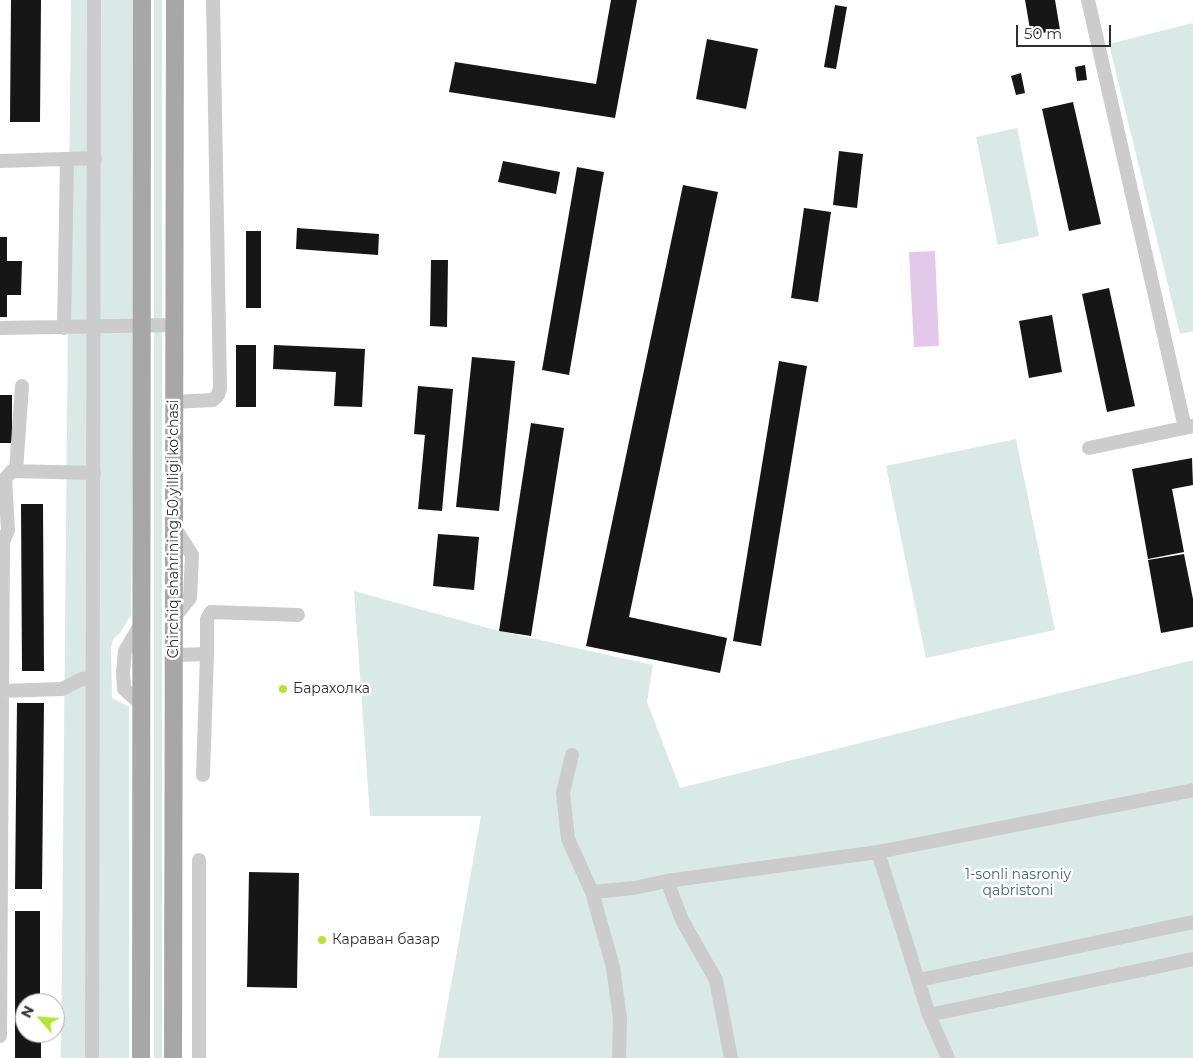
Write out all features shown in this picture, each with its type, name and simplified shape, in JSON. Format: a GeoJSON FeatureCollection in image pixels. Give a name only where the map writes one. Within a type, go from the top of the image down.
{"type":"FeatureCollection","features":[{"type":"Feature","properties":{"kind":"main road"},"geometry":{"type":"LineString","coordinates":[[141,1058],[142,0]]}},
{"type":"Feature","properties":{"kind":"main road","name":"Chirchiq shahrining 50 yilligi koʻchasi"},"geometry":{"type":"LineString","coordinates":[[173,1058],[175,0]]}},
{"type":"Feature","properties":{"kind":"street"},"geometry":{"type":"LineString","coordinates":[[92,1058],[94,0]]}},
{"type":"Feature","properties":{"kind":"street"},"geometry":{"type":"LineString","coordinates":[[174,402],[213,400],[218,396],[220,388],[214,0]]}},
{"type":"Feature","properties":{"kind":"street"},"geometry":{"type":"LineString","coordinates":[[1088,0],[1189,427],[1089,448]]}},
{"type":"Feature","properties":{"kind":"street"},"geometry":{"type":"LineString","coordinates":[[0,161],[94,158]]}},
{"type":"Feature","properties":{"kind":"street"},"geometry":{"type":"LineString","coordinates":[[64,328],[67,159]]}},
{"type":"Feature","properties":{"kind":"street"},"geometry":{"type":"LineString","coordinates":[[0,328],[93,328],[174,325]]}},
{"type":"Feature","properties":{"kind":"street"},"geometry":{"type":"LineString","coordinates":[[16,471],[22,386]]}},
{"type":"Feature","properties":{"kind":"street"},"geometry":{"type":"LineString","coordinates":[[0,1036],[2,543],[8,530],[5,480],[7,474],[16,471],[94,473]]}},
{"type":"Feature","properties":{"kind":"street"},"geometry":{"type":"LineString","coordinates":[[203,775],[207,619],[211,612],[298,615]]}},
{"type":"Feature","properties":{"kind":"street"},"geometry":{"type":"LineString","coordinates":[[174,655],[207,654]]}},
{"type":"Feature","properties":{"kind":"street"},"geometry":{"type":"LineString","coordinates":[[2,692],[62,689],[82,679],[93,678]]}},
{"type":"Feature","properties":{"kind":"street"},"geometry":{"type":"LineString","coordinates":[[572,756],[563,793],[568,839],[592,892],[614,975],[620,1018],[618,1058]]}},
{"type":"Feature","properties":{"kind":"street"},"geometry":{"type":"LineString","coordinates":[[592,892],[634,888],[667,880],[878,852],[1193,790]]}},
{"type":"Feature","properties":{"kind":"street"},"geometry":{"type":"LineString","coordinates":[[878,852],[929,1015],[948,1058]]}},
{"type":"Feature","properties":{"kind":"street"},"geometry":{"type":"LineString","coordinates":[[199,860],[199,1058]]}},
{"type":"Feature","properties":{"kind":"street"},"geometry":{"type":"LineString","coordinates":[[667,880],[682,920],[716,980],[731,1058]]}},
{"type":"Feature","properties":{"kind":"street"},"geometry":{"type":"LineString","coordinates":[[919,980],[1193,922]]}},
{"type":"Feature","properties":{"kind":"street"},"geometry":{"type":"LineString","coordinates":[[929,1015],[1193,960]]}},
{"type":"Feature","properties":{"kind":"green space"},"geometry":{"type":"Polygon","coordinates":[[[71,0],[138,0],[131,615],[120,633],[113,639],[111,648],[112,698],[129,707],[129,1058],[61,1058],[61,1043],[65,1043],[65,993],[62,993],[71,0]]]}},
{"type":"Feature","properties":{"kind":"green space"},"geometry":{"type":"Polygon","coordinates":[[[154,0],[162,0],[162,1058],[154,1058],[154,0]]]}},
{"type":"Feature","properties":{"kind":"green space"},"geometry":{"type":"Polygon","coordinates":[[[1193,23],[1193,331],[1180,334],[1109,44],[1193,23]]]}},
{"type":"Feature","properties":{"kind":"green space"},"geometry":{"type":"Polygon","coordinates":[[[1017,128],[1039,236],[998,245],[976,137],[1017,128]]]}},
{"type":"Feature","properties":{"kind":"green space"},"geometry":{"type":"Polygon","coordinates":[[[1016,439],[1055,630],[926,658],[886,466],[1016,439]]]}},
{"type":"Feature","properties":{"kind":"green space","name":"1-sonli nasroniy qabristoni"},"geometry":{"type":"Polygon","coordinates":[[[354,591],[499,631],[653,665],[647,702],[680,788],[1193,660],[1193,1058],[438,1058],[481,816],[370,816],[354,591]]]}},
{"type":"Feature","properties":{"kind":"shaded area"},"geometry":{"type":"Polygon","coordinates":[[[935,251],[939,346],[914,347],[909,252],[935,251]]]}},
{"type":"Feature","properties":{"kind":"building"},"geometry":{"type":"Polygon","coordinates":[[[11,0],[41,0],[40,122],[10,122],[11,0]]]}},
{"type":"Feature","properties":{"kind":"building"},"geometry":{"type":"Polygon","coordinates":[[[611,0],[637,0],[615,118],[449,92],[455,62],[596,84],[611,0]]]}},
{"type":"Feature","properties":{"kind":"building"},"geometry":{"type":"Polygon","coordinates":[[[1025,0],[1055,0],[1060,30],[1031,35],[1025,0]]]}},
{"type":"Feature","properties":{"kind":"building"},"geometry":{"type":"Polygon","coordinates":[[[835,5],[847,7],[836,69],[824,67],[835,5]]]}},
{"type":"Feature","properties":{"kind":"building"},"geometry":{"type":"Polygon","coordinates":[[[707,39],[758,49],[746,109],[696,99],[707,39]]]}},
{"type":"Feature","properties":{"kind":"building"},"geometry":{"type":"Polygon","coordinates":[[[1085,65],[1087,80],[1077,81],[1075,67],[1085,65]]]}},
{"type":"Feature","properties":{"kind":"building"},"geometry":{"type":"Polygon","coordinates":[[[1021,73],[1025,93],[1016,95],[1011,76],[1021,73]]]}},
{"type":"Feature","properties":{"kind":"building"},"geometry":{"type":"Polygon","coordinates":[[[1073,102],[1101,224],[1069,231],[1042,109],[1073,102]]]}},
{"type":"Feature","properties":{"kind":"building"},"geometry":{"type":"Polygon","coordinates":[[[839,151],[863,154],[857,208],[833,205],[839,151]]]}},
{"type":"Feature","properties":{"kind":"building"},"geometry":{"type":"Polygon","coordinates":[[[503,161],[560,172],[556,194],[498,182],[503,161]]]}},
{"type":"Feature","properties":{"kind":"building"},"geometry":{"type":"Polygon","coordinates":[[[577,167],[604,172],[569,375],[542,370],[577,167]]]}},
{"type":"Feature","properties":{"kind":"building"},"geometry":{"type":"Polygon","coordinates":[[[683,185],[718,192],[629,617],[727,638],[720,673],[586,646],[683,185]]]}},
{"type":"Feature","properties":{"kind":"building"},"geometry":{"type":"Polygon","coordinates":[[[804,208],[831,212],[818,302],[791,298],[804,208]]]}},
{"type":"Feature","properties":{"kind":"building"},"geometry":{"type":"Polygon","coordinates":[[[297,228],[379,234],[378,255],[296,249],[297,228]]]}},
{"type":"Feature","properties":{"kind":"building"},"geometry":{"type":"Polygon","coordinates":[[[246,231],[261,231],[261,308],[246,308],[246,231]]]}},
{"type":"Feature","properties":{"kind":"building"},"geometry":{"type":"Polygon","coordinates":[[[0,237],[7,237],[7,261],[22,261],[21,295],[7,295],[7,317],[0,317],[0,237]]]}},
{"type":"Feature","properties":{"kind":"building"},"geometry":{"type":"Polygon","coordinates":[[[431,260],[448,260],[447,327],[430,326],[431,260]]]}},
{"type":"Feature","properties":{"kind":"building"},"geometry":{"type":"Polygon","coordinates":[[[1109,288],[1135,406],[1107,412],[1082,294],[1109,288]]]}},
{"type":"Feature","properties":{"kind":"building"},"geometry":{"type":"Polygon","coordinates":[[[1052,315],[1062,372],[1029,378],[1019,321],[1052,315]]]}},
{"type":"Feature","properties":{"kind":"building"},"geometry":{"type":"Polygon","coordinates":[[[236,345],[256,345],[256,407],[236,407],[236,345]]]}},
{"type":"Feature","properties":{"kind":"building"},"geometry":{"type":"Polygon","coordinates":[[[274,345],[365,349],[362,407],[334,406],[336,372],[273,369],[274,345]]]}},
{"type":"Feature","properties":{"kind":"building"},"geometry":{"type":"Polygon","coordinates":[[[472,357],[515,361],[499,511],[456,507],[472,357]]]}},
{"type":"Feature","properties":{"kind":"building"},"geometry":{"type":"Polygon","coordinates":[[[779,361],[807,366],[761,646],[733,641],[779,361]]]}},
{"type":"Feature","properties":{"kind":"building"},"geometry":{"type":"Polygon","coordinates":[[[418,386],[453,389],[442,511],[418,509],[425,435],[414,434],[418,386]]]}},
{"type":"Feature","properties":{"kind":"building"},"geometry":{"type":"Polygon","coordinates":[[[0,395],[12,395],[12,443],[0,443],[0,395]]]}},
{"type":"Feature","properties":{"kind":"building"},"geometry":{"type":"Polygon","coordinates":[[[531,423],[564,428],[531,636],[499,631],[531,423]]]}},
{"type":"Feature","properties":{"kind":"building"},"geometry":{"type":"Polygon","coordinates":[[[1192,458],[1193,485],[1172,489],[1184,552],[1148,559],[1132,469],[1192,458]]]}},
{"type":"Feature","properties":{"kind":"building"},"geometry":{"type":"Polygon","coordinates":[[[21,504],[43,504],[44,671],[22,671],[21,504]]]}},
{"type":"Feature","properties":{"kind":"building"},"geometry":{"type":"Polygon","coordinates":[[[438,534],[479,537],[474,590],[433,586],[438,534]]]}},
{"type":"Feature","properties":{"kind":"building"},"geometry":{"type":"Polygon","coordinates":[[[1184,554],[1193,599],[1193,627],[1161,633],[1148,560],[1184,554]]]}},
{"type":"Feature","properties":{"kind":"building"},"geometry":{"type":"Polygon","coordinates":[[[17,703],[44,703],[42,889],[15,889],[17,703]]]}},
{"type":"Feature","properties":{"kind":"building"},"geometry":{"type":"Polygon","coordinates":[[[249,872],[299,873],[297,988],[247,987],[249,872]]]}},
{"type":"Feature","properties":{"kind":"building"},"geometry":{"type":"Polygon","coordinates":[[[15,911],[40,911],[40,993],[15,993],[15,911]]]}},
{"type":"Feature","properties":{"kind":"building"},"geometry":{"type":"Polygon","coordinates":[[[15,1043],[41,1043],[41,1058],[15,1058],[15,1043]]]}},
{"type":"Feature","properties":{"kind":"place","name":"Барахолка"},"geometry":{"type":"Point","coordinates":[283,689]}},
{"type":"Feature","properties":{"kind":"place","name":"Караван базар"},"geometry":{"type":"Point","coordinates":[322,940]}}]}
